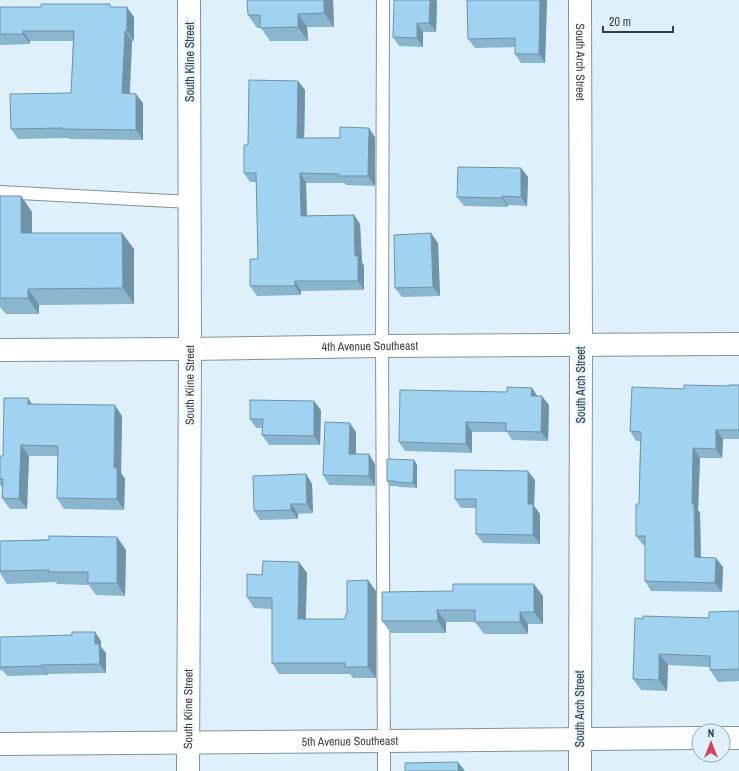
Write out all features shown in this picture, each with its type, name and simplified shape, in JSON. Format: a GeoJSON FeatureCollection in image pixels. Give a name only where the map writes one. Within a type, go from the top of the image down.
{"type":"FeatureCollection","features":[{"type":"Feature","properties":{"kind":"street","name":"South Kline Street"},"geometry":{"type":"LineString","coordinates":[[188,771],[190,0]]}},
{"type":"Feature","properties":{"kind":"street","name":"South Arch Street"},"geometry":{"type":"LineString","coordinates":[[580,0],[580,771]]}},
{"type":"Feature","properties":{"kind":"street","name":"4th Avenue Southeast"},"geometry":{"type":"LineString","coordinates":[[0,350],[739,344]]}},
{"type":"Feature","properties":{"kind":"street","name":"5th Avenue Southeast"},"geometry":{"type":"LineString","coordinates":[[0,744],[188,744],[691,738]]}},
{"type":"Feature","properties":{"kind":"lane"},"geometry":{"type":"LineString","coordinates":[[383,0],[382,346],[384,771]]}},
{"type":"Feature","properties":{"kind":"lane"},"geometry":{"type":"LineString","coordinates":[[0,192],[190,202]]}},
{"type":"Feature","properties":{"kind":"building"},"geometry":{"type":"Polygon","coordinates":[[[247,0],[324,0],[324,13],[298,14],[298,27],[260,28],[260,15],[248,15],[247,0]]]}},
{"type":"Feature","properties":{"kind":"building"},"geometry":{"type":"Polygon","coordinates":[[[394,0],[430,0],[429,23],[417,23],[417,38],[393,37],[394,0]]]}},
{"type":"Feature","properties":{"kind":"building"},"geometry":{"type":"Polygon","coordinates":[[[467,0],[540,0],[539,54],[515,54],[515,38],[468,39],[467,0]]]}},
{"type":"Feature","properties":{"kind":"building"},"geometry":{"type":"Polygon","coordinates":[[[41,4],[110,4],[110,7],[127,7],[127,31],[125,31],[122,93],[136,94],[136,130],[62,128],[11,129],[10,94],[71,93],[74,31],[23,31],[23,34],[0,34],[0,7],[41,7],[41,4]]]}},
{"type":"Feature","properties":{"kind":"building"},"geometry":{"type":"Polygon","coordinates":[[[249,80],[298,81],[297,138],[340,138],[340,127],[369,128],[368,176],[339,176],[339,174],[300,173],[301,216],[354,215],[355,256],[358,256],[358,281],[295,281],[295,286],[250,286],[250,259],[258,259],[256,173],[244,173],[244,145],[248,145],[249,80]]]}},
{"type":"Feature","properties":{"kind":"building"},"geometry":{"type":"Polygon","coordinates":[[[458,167],[521,168],[521,197],[457,197],[458,167]]]}},
{"type":"Feature","properties":{"kind":"building"},"geometry":{"type":"Polygon","coordinates":[[[0,196],[21,196],[21,233],[122,233],[123,288],[28,289],[28,298],[0,298],[0,196]]]}},
{"type":"Feature","properties":{"kind":"building"},"geometry":{"type":"Polygon","coordinates":[[[431,233],[433,287],[395,288],[394,235],[431,233]]]}},
{"type":"Feature","properties":{"kind":"building"},"geometry":{"type":"Polygon","coordinates":[[[684,385],[739,385],[739,430],[716,430],[716,449],[693,448],[692,504],[694,504],[695,557],[716,558],[715,583],[645,581],[645,536],[636,536],[636,504],[639,504],[641,432],[630,431],[632,387],[684,389],[684,385]]]}},
{"type":"Feature","properties":{"kind":"building"},"geometry":{"type":"Polygon","coordinates":[[[507,387],[532,388],[531,396],[542,396],[541,432],[506,431],[506,423],[466,422],[466,444],[399,442],[400,390],[507,392],[507,387]]]}},
{"type":"Feature","properties":{"kind":"building"},"geometry":{"type":"Polygon","coordinates":[[[4,398],[28,398],[28,404],[115,405],[114,468],[117,468],[117,499],[57,498],[58,446],[21,445],[19,499],[2,498],[3,479],[0,479],[0,456],[3,456],[4,398]]]}},
{"type":"Feature","properties":{"kind":"building"},"geometry":{"type":"Polygon","coordinates":[[[250,400],[314,401],[314,436],[262,435],[263,419],[250,419],[250,400]]]}},
{"type":"Feature","properties":{"kind":"building"},"geometry":{"type":"Polygon","coordinates":[[[325,422],[350,423],[349,454],[369,454],[369,476],[323,475],[325,422]]]}},
{"type":"Feature","properties":{"kind":"building"},"geometry":{"type":"Polygon","coordinates":[[[387,459],[414,460],[413,483],[387,481],[387,459]]]}},
{"type":"Feature","properties":{"kind":"building"},"geometry":{"type":"Polygon","coordinates":[[[455,470],[528,471],[528,504],[533,504],[533,535],[476,534],[476,499],[455,499],[455,470]]]}},
{"type":"Feature","properties":{"kind":"building"},"geometry":{"type":"Polygon","coordinates":[[[306,474],[307,504],[291,504],[291,510],[254,511],[253,476],[306,474]]]}},
{"type":"Feature","properties":{"kind":"building"},"geometry":{"type":"Polygon","coordinates":[[[49,536],[117,537],[117,583],[88,583],[88,572],[49,572],[49,570],[0,571],[0,541],[49,540],[49,536]]]}},
{"type":"Feature","properties":{"kind":"building"},"geometry":{"type":"Polygon","coordinates":[[[263,561],[299,562],[298,619],[345,619],[347,614],[347,581],[368,580],[368,667],[345,667],[345,663],[272,663],[272,598],[247,597],[247,574],[262,575],[263,561]]]}},
{"type":"Feature","properties":{"kind":"building"},"geometry":{"type":"Polygon","coordinates":[[[453,584],[534,584],[534,612],[520,612],[520,622],[475,622],[475,610],[437,610],[438,621],[382,621],[382,592],[453,591],[453,584]]]}},
{"type":"Feature","properties":{"kind":"building"},"geometry":{"type":"Polygon","coordinates":[[[739,611],[739,669],[710,670],[710,656],[659,654],[659,680],[633,679],[635,618],[643,619],[643,616],[709,618],[709,612],[739,611]]]}},
{"type":"Feature","properties":{"kind":"building"},"geometry":{"type":"Polygon","coordinates":[[[72,632],[95,632],[95,644],[99,644],[100,664],[0,667],[0,637],[72,635],[72,632]]]}},
{"type":"Feature","properties":{"kind":"building"},"geometry":{"type":"Polygon","coordinates":[[[458,762],[458,771],[405,771],[405,763],[458,762]]]}}]}
